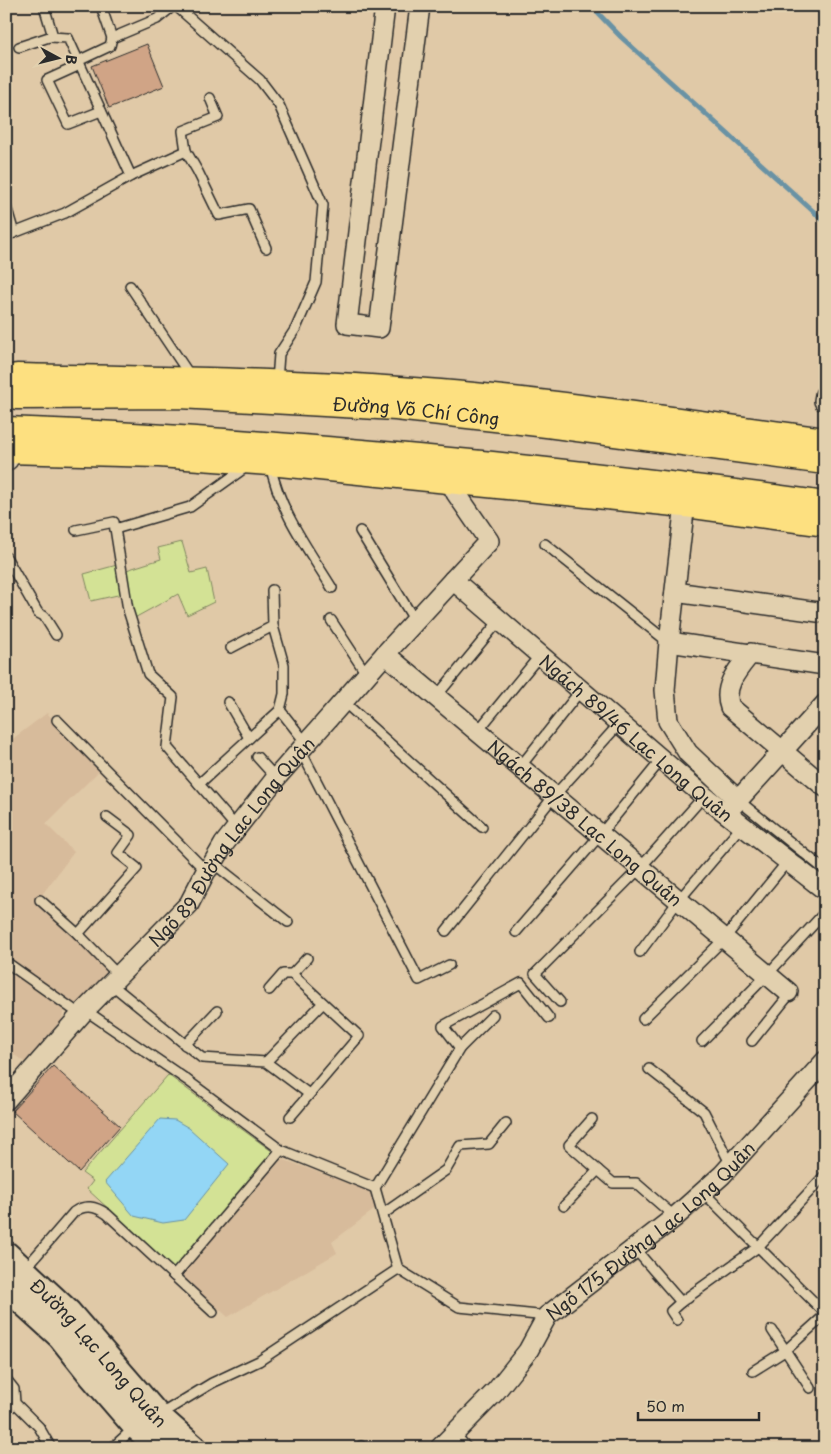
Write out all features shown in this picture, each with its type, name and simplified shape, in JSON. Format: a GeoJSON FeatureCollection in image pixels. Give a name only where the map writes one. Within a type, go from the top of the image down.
{"type":"FeatureCollection","features":[{"type":"Feature","properties":{"kind":"main road","name":"Đường Võ Chí Công"},"geometry":{"type":"LineString","coordinates":[[6,381],[17,378],[194,381],[277,384],[460,396],[584,410],[825,442]]}},
{"type":"Feature","properties":{"kind":"main road","name":"Đường Võ Chí Công"},"geometry":{"type":"LineString","coordinates":[[6,393],[17,395],[179,394],[396,406],[825,460]]}},
{"type":"Feature","properties":{"kind":"main road"},"geometry":{"type":"LineString","coordinates":[[10,452],[157,437],[360,453],[702,488],[825,506]]}},
{"type":"Feature","properties":{"kind":"main road"},"geometry":{"type":"LineString","coordinates":[[10,452],[159,453],[262,461],[685,503],[825,522]]}},
{"type":"Feature","properties":{"kind":"main road","name":"Đường Lạc Long Quân"},"geometry":{"type":"LineString","coordinates":[[12,1270],[68,1313],[125,1397],[147,1421],[161,1448]]}},
{"type":"Feature","properties":{"kind":"main road","name":"Đường Lạc Long Quân"},"geometry":{"type":"LineString","coordinates":[[147,1421],[193,1448]]}},
{"type":"Feature","properties":{"kind":"street"},"geometry":{"type":"LineString","coordinates":[[385,6],[347,324],[379,328],[420,6]]}},
{"type":"Feature","properties":{"kind":"street","name":"Ngõ 89 Đường Lạc Long Quân"},"geometry":{"type":"LineString","coordinates":[[6,1100],[83,1013],[188,904],[224,844],[276,778],[385,654],[489,541],[456,493],[449,479]]}},
{"type":"Feature","properties":{"kind":"street"},"geometry":{"type":"LineString","coordinates":[[685,503],[668,642],[665,690],[668,721],[688,753],[732,806],[825,704]]}},
{"type":"Feature","properties":{"kind":"street","name":"Ngách 89/46 Lạc Long Quân"},"geometry":{"type":"LineString","coordinates":[[453,580],[704,796],[732,806],[742,826],[825,890]]}},
{"type":"Feature","properties":{"kind":"street"},"geometry":{"type":"LineString","coordinates":[[675,592],[825,613]]}},
{"type":"Feature","properties":{"kind":"street"},"geometry":{"type":"LineString","coordinates":[[668,642],[825,665]]}},
{"type":"Feature","properties":{"kind":"street"},"geometry":{"type":"LineString","coordinates":[[751,653],[733,677],[728,691],[728,703],[732,709],[782,753],[825,787]]}},
{"type":"Feature","properties":{"kind":"street","name":"Ngách 89/38 Lạc Long Quân"},"geometry":{"type":"LineString","coordinates":[[385,654],[788,992]]}},
{"type":"Feature","properties":{"kind":"street","name":"Ngõ 175 Đường Lạc Long Quân"},"geometry":{"type":"LineString","coordinates":[[440,1448],[496,1391],[528,1350],[547,1316],[675,1217],[703,1192],[825,1061]]}},
{"type":"Feature","properties":{"kind":"lane"},"geometry":{"type":"LineString","coordinates":[[44,6],[52,33],[50,37]]}},
{"type":"Feature","properties":{"kind":"lane"},"geometry":{"type":"LineString","coordinates":[[101,6],[112,38],[110,46],[48,80],[68,124],[101,111]]}},
{"type":"Feature","properties":{"kind":"lane"},"geometry":{"type":"LineString","coordinates":[[112,38],[157,19],[174,6],[260,80],[279,105],[323,205],[316,282],[296,328],[279,354],[277,384]]}},
{"type":"Feature","properties":{"kind":"lane"},"geometry":{"type":"LineString","coordinates":[[19,47],[50,37],[68,38],[131,176]]}},
{"type":"Feature","properties":{"kind":"lane"},"geometry":{"type":"LineString","coordinates":[[210,98],[218,117],[183,131],[186,151],[219,215],[249,209],[266,248]]}},
{"type":"Feature","properties":{"kind":"lane"},"geometry":{"type":"LineString","coordinates":[[6,206],[10,234],[65,213],[131,176],[186,151]]}},
{"type":"Feature","properties":{"kind":"lane"},"geometry":{"type":"LineString","coordinates":[[130,286],[194,381]]}},
{"type":"Feature","properties":{"kind":"lane"},"geometry":{"type":"LineString","coordinates":[[115,529],[190,507],[262,461],[272,476],[287,514],[332,588]]}},
{"type":"Feature","properties":{"kind":"lane"},"geometry":{"type":"LineString","coordinates":[[76,530],[114,522],[128,610],[148,674],[173,697],[167,747],[237,828]]}},
{"type":"Feature","properties":{"kind":"lane"},"geometry":{"type":"LineString","coordinates":[[360,532],[415,621]]}},
{"type":"Feature","properties":{"kind":"lane"},"geometry":{"type":"LineString","coordinates":[[545,544],[668,642]]}},
{"type":"Feature","properties":{"kind":"lane"},"geometry":{"type":"LineString","coordinates":[[6,557],[38,613],[44,616],[56,635]]}},
{"type":"Feature","properties":{"kind":"lane"},"geometry":{"type":"LineString","coordinates":[[199,784],[280,710],[284,694],[284,665],[273,626],[272,590]]}},
{"type":"Feature","properties":{"kind":"lane"},"geometry":{"type":"LineString","coordinates":[[331,620],[368,675]]}},
{"type":"Feature","properties":{"kind":"lane"},"geometry":{"type":"LineString","coordinates":[[436,697],[499,620]]}},
{"type":"Feature","properties":{"kind":"lane"},"geometry":{"type":"LineString","coordinates":[[231,648],[273,626]]}},
{"type":"Feature","properties":{"kind":"lane"},"geometry":{"type":"LineString","coordinates":[[477,732],[540,655]]}},
{"type":"Feature","properties":{"kind":"lane"},"geometry":{"type":"LineString","coordinates":[[520,768],[581,690]]}},
{"type":"Feature","properties":{"kind":"lane"},"geometry":{"type":"LineString","coordinates":[[228,702],[249,738]]}},
{"type":"Feature","properties":{"kind":"lane"},"geometry":{"type":"LineString","coordinates":[[344,702],[482,827]]}},
{"type":"Feature","properties":{"kind":"lane"},"geometry":{"type":"LineString","coordinates":[[280,710],[303,746],[419,980],[449,965]]}},
{"type":"Feature","properties":{"kind":"lane"},"geometry":{"type":"LineString","coordinates":[[57,720],[210,867],[288,922]]}},
{"type":"Feature","properties":{"kind":"lane"},"geometry":{"type":"LineString","coordinates":[[446,931],[554,796],[620,723]]}},
{"type":"Feature","properties":{"kind":"lane"},"geometry":{"type":"LineString","coordinates":[[257,756],[276,778]]}},
{"type":"Feature","properties":{"kind":"lane"},"geometry":{"type":"LineString","coordinates":[[516,932],[600,835],[662,759]]}},
{"type":"Feature","properties":{"kind":"lane"},"geometry":{"type":"LineString","coordinates":[[560,1002],[535,974],[640,868],[704,796]]}},
{"type":"Feature","properties":{"kind":"lane"},"geometry":{"type":"LineString","coordinates":[[732,806],[825,870]]}},
{"type":"Feature","properties":{"kind":"lane"},"geometry":{"type":"LineString","coordinates":[[78,934],[137,868],[118,854],[131,835],[107,816]]}},
{"type":"Feature","properties":{"kind":"lane"},"geometry":{"type":"LineString","coordinates":[[640,952],[678,900],[742,826]]}},
{"type":"Feature","properties":{"kind":"lane"},"geometry":{"type":"LineString","coordinates":[[643,1019],[724,938],[787,862]]}},
{"type":"Feature","properties":{"kind":"lane"},"geometry":{"type":"LineString","coordinates":[[40,900],[78,934],[115,980],[202,1058],[266,1062],[309,1094]]}},
{"type":"Feature","properties":{"kind":"lane"},"geometry":{"type":"LineString","coordinates":[[702,1041],[825,912]]}},
{"type":"Feature","properties":{"kind":"lane"},"geometry":{"type":"LineString","coordinates":[[292,974],[307,958]]}},
{"type":"Feature","properties":{"kind":"lane"},"geometry":{"type":"LineString","coordinates":[[6,962],[187,1080],[281,1150],[375,1188]]}},
{"type":"Feature","properties":{"kind":"lane"},"geometry":{"type":"LineString","coordinates":[[269,990],[283,974],[292,974],[359,1036],[290,1117]]}},
{"type":"Feature","properties":{"kind":"lane"},"geometry":{"type":"LineString","coordinates":[[460,1048],[443,1026],[521,982],[549,1018]]}},
{"type":"Feature","properties":{"kind":"lane"},"geometry":{"type":"LineString","coordinates":[[752,1041],[789,995],[788,992]]}},
{"type":"Feature","properties":{"kind":"lane"},"geometry":{"type":"LineString","coordinates":[[266,1062],[323,1003]]}},
{"type":"Feature","properties":{"kind":"lane"},"geometry":{"type":"LineString","coordinates":[[185,1044],[217,1011]]}},
{"type":"Feature","properties":{"kind":"lane"},"geometry":{"type":"LineString","coordinates":[[493,1015],[460,1048],[375,1188],[398,1269],[459,1307],[547,1316]]}},
{"type":"Feature","properties":{"kind":"lane"},"geometry":{"type":"LineString","coordinates":[[649,1069],[704,1112],[730,1165]]}},
{"type":"Feature","properties":{"kind":"lane"},"geometry":{"type":"LineString","coordinates":[[592,1119],[569,1145],[613,1183],[636,1183],[675,1217]]}},
{"type":"Feature","properties":{"kind":"lane"},"geometry":{"type":"LineString","coordinates":[[383,1214],[446,1170],[460,1146],[489,1144],[506,1123]]}},
{"type":"Feature","properties":{"kind":"lane"},"geometry":{"type":"LineString","coordinates":[[174,1276],[281,1150]]}},
{"type":"Feature","properties":{"kind":"lane"},"geometry":{"type":"LineString","coordinates":[[564,1206],[598,1170]]}},
{"type":"Feature","properties":{"kind":"lane"},"geometry":{"type":"LineString","coordinates":[[677,1320],[671,1311],[758,1247],[825,1174]]}},
{"type":"Feature","properties":{"kind":"lane"},"geometry":{"type":"LineString","coordinates":[[703,1192],[825,1314],[785,1351],[753,1371]]}},
{"type":"Feature","properties":{"kind":"lane"},"geometry":{"type":"LineString","coordinates":[[12,1270],[74,1212],[85,1206],[93,1207],[107,1214],[213,1312]]}},
{"type":"Feature","properties":{"kind":"lane"},"geometry":{"type":"LineString","coordinates":[[635,1248],[681,1302]]}},
{"type":"Feature","properties":{"kind":"lane"},"geometry":{"type":"LineString","coordinates":[[112,1448],[147,1421],[212,1383],[259,1361],[398,1269]]}},
{"type":"Feature","properties":{"kind":"lane"},"geometry":{"type":"LineString","coordinates":[[772,1330],[810,1388]]}},
{"type":"Feature","properties":{"kind":"lane"},"geometry":{"type":"LineString","coordinates":[[6,1380],[14,1389],[15,1402],[39,1427],[51,1448]]}},
{"type":"Feature","properties":{"kind":"lane"},"geometry":{"type":"LineString","coordinates":[[6,1412],[15,1402]]}},
{"type":"Feature","properties":{"kind":"lane"},"geometry":{"type":"LineString","coordinates":[[454,1433],[467,1448]]}},
{"type":"Feature","properties":{"kind":"shaded area"},"geometry":{"type":"Polygon","coordinates":[[[47,713],[100,770],[46,824],[74,852],[41,896],[108,972],[79,1004],[64,1006],[62,1020],[26,1063],[6,1049],[6,744],[47,713]]]}},
{"type":"Feature","properties":{"kind":"shaded area"},"geometry":{"type":"Polygon","coordinates":[[[282,1159],[372,1192],[375,1209],[332,1242],[337,1253],[228,1317],[181,1275],[282,1159]]]}},
{"type":"Feature","properties":{"kind":"green space"},"geometry":{"type":"Polygon","coordinates":[[[182,542],[191,573],[207,569],[214,602],[187,615],[178,594],[129,621],[122,594],[91,601],[84,574],[117,565],[120,572],[161,559],[158,548],[182,542]]]}},
{"type":"Feature","properties":{"kind":"green space"},"geometry":{"type":"Polygon","coordinates":[[[168,1075],[273,1152],[174,1269],[87,1189],[93,1181],[82,1173],[168,1075]]]}},
{"type":"Feature","properties":{"kind":"water"},"geometry":{"type":"Polygon","coordinates":[[[160,1119],[175,1120],[189,1128],[229,1164],[184,1220],[163,1223],[134,1216],[105,1182],[160,1119]]]}},
{"type":"Feature","properties":{"kind":"building"},"geometry":{"type":"Polygon","coordinates":[[[147,44],[164,86],[109,108],[92,66],[147,44]]]}},
{"type":"Feature","properties":{"kind":"building"},"geometry":{"type":"Polygon","coordinates":[[[53,1066],[120,1126],[79,1172],[12,1111],[53,1066]]]}},
{"type":"Feature","properties":{"kind":"waterway"},"geometry":{"type":"LineString","coordinates":[[591,6],[621,37],[825,222]]}}]}
